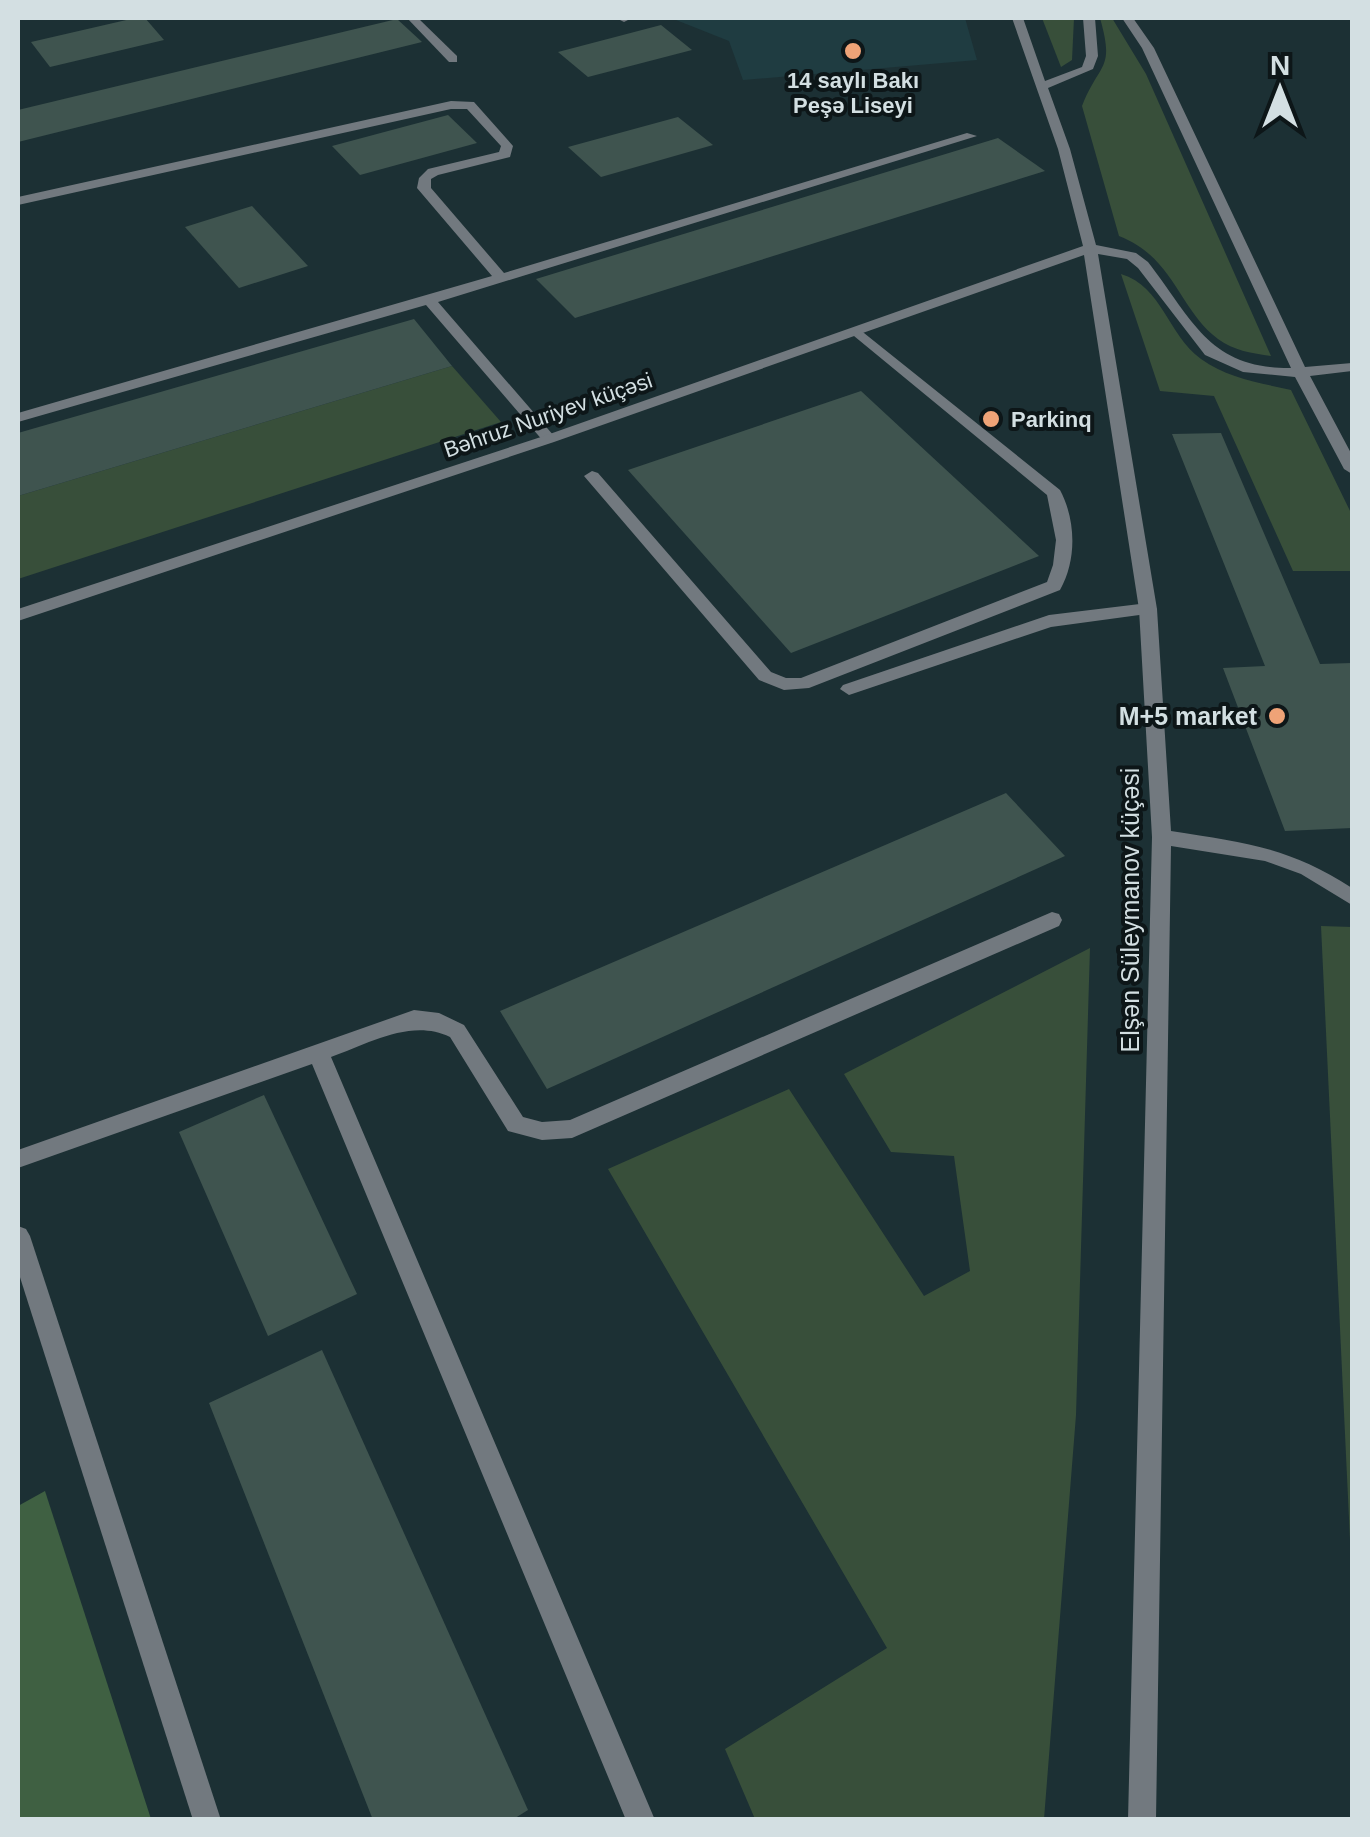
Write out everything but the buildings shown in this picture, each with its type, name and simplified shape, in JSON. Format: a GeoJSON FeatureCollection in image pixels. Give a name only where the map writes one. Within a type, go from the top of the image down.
{"type":"FeatureCollection","features":[{"type":"Feature","properties":{"kind":"street"},"geometry":{"type":"LineString","coordinates":[[18,19],[34,18]]}},
{"type":"Feature","properties":{"kind":"street"},"geometry":{"type":"LineString","coordinates":[[412,18],[454,60]]}},
{"type":"Feature","properties":{"kind":"street","name":"Elşən Süleymanov küçəsi"},"geometry":{"type":"LineString","coordinates":[[1017,18],[1064,149],[1090,248],[1148,609],[1162,837],[1142,1820]]}},
{"type":"Feature","properties":{"kind":"street"},"geometry":{"type":"LineString","coordinates":[[1042,86],[1087,69],[1092,56],[1088,18]]}},
{"type":"Feature","properties":{"kind":"street"},"geometry":{"type":"LineString","coordinates":[[1128,18],[1156,64],[1300,372],[1352,468]]}},
{"type":"Feature","properties":{"kind":"street"},"geometry":{"type":"LineString","coordinates":[[18,201],[451,105],[470,105],[507,146],[505,154],[433,172],[425,178],[424,188],[500,278]]}},
{"type":"Feature","properties":{"kind":"street"},"geometry":{"type":"LineString","coordinates":[[18,418],[429,300],[971,136]]}},
{"type":"Feature","properties":{"kind":"street"},"geometry":{"type":"LineString","coordinates":[[1090,248],[1131,256],[1143,265],[1210,352],[1222,360],[1268,372],[1352,367]]}},
{"type":"Feature","properties":{"kind":"street","name":"Bəhruz Nuriyev küçəsi"},"geometry":{"type":"LineString","coordinates":[[18,616],[858,333],[1090,248]]}},
{"type":"Feature","properties":{"kind":"street"},"geometry":{"type":"LineString","coordinates":[[429,300],[548,439]]}},
{"type":"Feature","properties":{"kind":"street"},"geometry":{"type":"LineString","coordinates":[[592,476],[765,676],[784,684],[804,684],[1054,586],[1061,575],[1062,509],[1054,494],[858,333]]}},
{"type":"Feature","properties":{"kind":"street"},"geometry":{"type":"LineString","coordinates":[[1029,596],[1049,621]]}},
{"type":"Feature","properties":{"kind":"street"},"geometry":{"type":"LineString","coordinates":[[850,689],[1049,621],[1148,609]]}},
{"type":"Feature","properties":{"kind":"street"},"geometry":{"type":"LineString","coordinates":[[1162,837],[1267,854],[1308,869],[1352,897]]}},
{"type":"Feature","properties":{"kind":"street"},"geometry":{"type":"LineString","coordinates":[[18,1159],[414,1019],[440,1022],[457,1031],[516,1124],[542,1132],[572,1129],[1052,920]]}},
{"type":"Feature","properties":{"kind":"street"},"geometry":{"type":"LineString","coordinates":[[318,1053],[642,1820]]}},
{"type":"Feature","properties":{"kind":"street"},"geometry":{"type":"LineString","coordinates":[[18,1236],[207,1820]]}},
{"type":"Feature","properties":{"kind":"shaded area","name":"14 saylı Bakı Peşə Liseyi"},"geometry":{"type":"Polygon","coordinates":[[[671,18],[965,18],[977,60],[743,80],[729,41],[671,18]]]}},
{"type":"Feature","properties":{"kind":"green space"},"geometry":{"type":"Polygon","coordinates":[[[1042,18],[1074,18],[1072,60],[1061,67],[1042,18]]]}},
{"type":"Feature","properties":{"kind":"green space"},"geometry":{"type":"Polygon","coordinates":[[[1100,18],[1112,18],[1146,74],[1271,356],[1237,349],[1218,339],[1194,314],[1152,257],[1119,236],[1082,106],[1106,57],[1100,18]]]}},
{"type":"Feature","properties":{"kind":"green space"},"geometry":{"type":"Polygon","coordinates":[[[1121,274],[1146,289],[1190,349],[1211,366],[1291,390],[1352,515],[1352,571],[1293,571],[1214,396],[1160,391],[1121,274]]]}},
{"type":"Feature","properties":{"kind":"green space"},"geometry":{"type":"Polygon","coordinates":[[[452,366],[501,422],[18,579],[18,496],[452,366]]]}},
{"type":"Feature","properties":{"kind":"green space"},"geometry":{"type":"Polygon","coordinates":[[[1321,926],[1352,927],[1352,1582],[1321,926]]]}},
{"type":"Feature","properties":{"kind":"green space"},"geometry":{"type":"Polygon","coordinates":[[[1090,948],[1076,1415],[1044,1819],[755,1819],[725,1749],[887,1648],[608,1169],[789,1089],[924,1296],[970,1271],[954,1156],[891,1152],[844,1074],[1090,948]]]}},
{"type":"Feature","properties":{"kind":"green space"},"geometry":{"type":"Polygon","coordinates":[[[45,1491],[151,1819],[18,1819],[18,1506],[45,1491]]]}},
{"type":"Feature","properties":{"kind":"place","name":"14 saylı Bakı Peşə Liseyi"},"geometry":{"type":"Point","coordinates":[853,51]}},
{"type":"Feature","properties":{"kind":"place","name":"Parkinq"},"geometry":{"type":"Point","coordinates":[991,419]}},
{"type":"Feature","properties":{"kind":"place","name":"М+5 market"},"geometry":{"type":"Point","coordinates":[1277,716]}}]}
